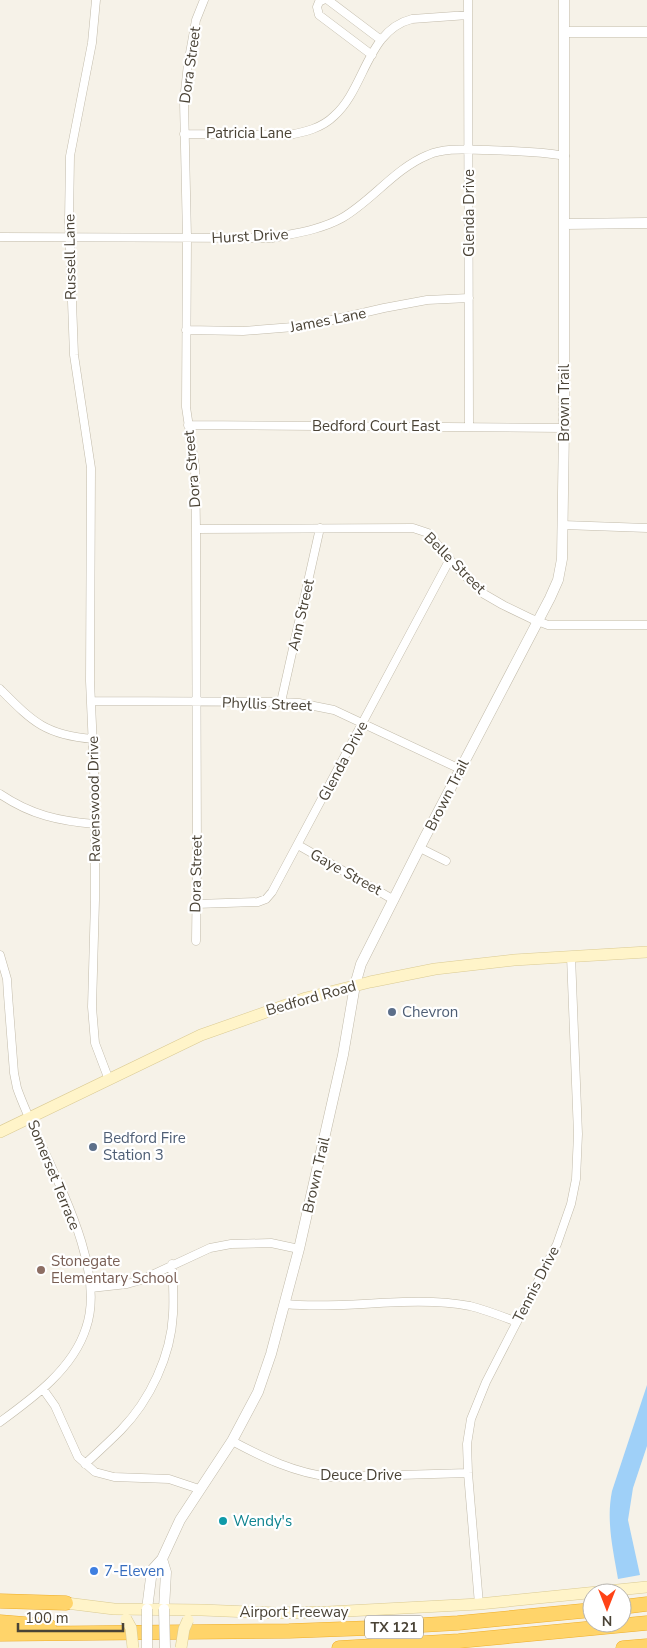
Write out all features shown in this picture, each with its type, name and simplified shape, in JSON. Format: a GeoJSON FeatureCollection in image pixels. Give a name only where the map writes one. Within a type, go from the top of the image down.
{"type":"FeatureCollection","features":[{"type":"Feature","properties":{"kind":"highway"},"geometry":{"type":"LineString","coordinates":[[0,1601],[66,1603]]}},
{"type":"Feature","properties":{"kind":"highway"},"geometry":{"type":"LineString","coordinates":[[632,1606],[647,1604]]}},
{"type":"Feature","properties":{"kind":"highway","name":"Airport Freeway"},"geometry":{"type":"LineString","coordinates":[[0,1634],[370,1628],[458,1623],[582,1611]]}},
{"type":"Feature","properties":{"kind":"highway"},"geometry":{"type":"LineString","coordinates":[[0,1622],[69,1627],[91,1634]]}},
{"type":"Feature","properties":{"kind":"highway"},"geometry":{"type":"LineString","coordinates":[[339,1648],[469,1640],[647,1623]]}},
{"type":"Feature","properties":{"kind":"highway"},"geometry":{"type":"LineString","coordinates":[[623,1648],[647,1646]]}},
{"type":"Feature","properties":{"kind":"main road","name":"Bedford Road"},"geometry":{"type":"LineString","coordinates":[[0,1132],[202,1034],[306,998],[355,985],[435,969],[514,960],[647,952]]}},
{"type":"Feature","properties":{"kind":"main road","name":"Airport Freeway"},"geometry":{"type":"LineString","coordinates":[[0,1594],[114,1609],[276,1613],[479,1604],[647,1587]]}},
{"type":"Feature","properties":{"kind":"main road"},"geometry":{"type":"LineString","coordinates":[[114,1609],[126,1619],[131,1628],[133,1648]]}},
{"type":"Feature","properties":{"kind":"main road"},"geometry":{"type":"LineString","coordinates":[[181,1648],[184,1629],[188,1620],[202,1610]]}},
{"type":"Feature","properties":{"kind":"street","name":"Russell Lane"},"geometry":{"type":"LineString","coordinates":[[92,514],[90,468],[74,355],[69,238],[70,156],[92,43],[96,0]]}},
{"type":"Feature","properties":{"kind":"street","name":"Dora Street"},"geometry":{"type":"LineString","coordinates":[[196,940],[196,529],[195,467],[186,407],[187,238],[184,101],[196,20],[204,0]]}},
{"type":"Feature","properties":{"kind":"street"},"geometry":{"type":"LineString","coordinates":[[324,0],[317,7],[320,15],[372,55]]}},
{"type":"Feature","properties":{"kind":"street"},"geometry":{"type":"LineString","coordinates":[[328,0],[381,40]]}},
{"type":"Feature","properties":{"kind":"street","name":"Glenda Drive"},"geometry":{"type":"LineString","coordinates":[[468,0],[469,427]]}},
{"type":"Feature","properties":{"kind":"street","name":"Brown Trail"},"geometry":{"type":"LineString","coordinates":[[147,1648],[146,1609],[152,1570],[162,1559],[173,1532],[199,1489],[232,1442],[258,1392],[271,1354],[299,1249],[343,1055],[355,985],[362,964],[558,580],[562,559],[564,428],[564,0]]}},
{"type":"Feature","properties":{"kind":"street","name":"Patricia Lane"},"geometry":{"type":"LineString","coordinates":[[184,134],[289,135],[316,128],[335,115],[347,101],[381,40],[391,30],[403,22],[430,17],[468,15]]}},
{"type":"Feature","properties":{"kind":"street"},"geometry":{"type":"LineString","coordinates":[[564,32],[642,32]]}},
{"type":"Feature","properties":{"kind":"street","name":"Hurst Drive"},"geometry":{"type":"LineString","coordinates":[[0,237],[272,238],[320,228],[343,217],[357,208],[412,162],[430,154],[449,150],[469,150],[545,152],[565,156]]}},
{"type":"Feature","properties":{"kind":"street"},"geometry":{"type":"LineString","coordinates":[[565,224],[647,223]]}},
{"type":"Feature","properties":{"kind":"street","name":"James Lane"},"geometry":{"type":"LineString","coordinates":[[186,330],[243,330],[306,326],[427,300],[469,298]]}},
{"type":"Feature","properties":{"kind":"street","name":"Bedford Court East"},"geometry":{"type":"LineString","coordinates":[[188,425],[564,428]]}},
{"type":"Feature","properties":{"kind":"street","name":"Ravenswood Drive"},"geometry":{"type":"LineString","coordinates":[[92,514],[91,701],[95,824],[92,1007],[95,1043],[109,1080]]}},
{"type":"Feature","properties":{"kind":"street"},"geometry":{"type":"LineString","coordinates":[[562,525],[647,528]]}},
{"type":"Feature","properties":{"kind":"street","name":"Ann Street"},"geometry":{"type":"LineString","coordinates":[[282,702],[320,528]]}},
{"type":"Feature","properties":{"kind":"street","name":"Belle Street"},"geometry":{"type":"LineString","coordinates":[[196,529],[413,528],[428,533],[469,581],[484,594],[538,622],[548,625],[647,625]]}},
{"type":"Feature","properties":{"kind":"street","name":"Glenda Drive"},"geometry":{"type":"LineString","coordinates":[[196,904],[251,903],[266,899],[272,892],[450,559]]}},
{"type":"Feature","properties":{"kind":"street"},"geometry":{"type":"LineString","coordinates":[[0,689],[26,716],[51,731],[74,738],[93,739]]}},
{"type":"Feature","properties":{"kind":"street","name":"Phyllis Street"},"geometry":{"type":"LineString","coordinates":[[91,701],[282,702],[322,706],[460,769]]}},
{"type":"Feature","properties":{"kind":"street"},"geometry":{"type":"LineString","coordinates":[[0,794],[47,818],[95,824]]}},
{"type":"Feature","properties":{"kind":"street","name":"Gaye Street"},"geometry":{"type":"LineString","coordinates":[[298,845],[394,900]]}},
{"type":"Feature","properties":{"kind":"street"},"geometry":{"type":"LineString","coordinates":[[420,848],[446,861]]}},
{"type":"Feature","properties":{"kind":"street","name":"Somerset Terrace"},"geometry":{"type":"LineString","coordinates":[[0,955],[7,979],[14,1073],[21,1100],[30,1117],[76,1228],[89,1272],[91,1288],[90,1316],[86,1330],[69,1360],[43,1389],[0,1422]]}},
{"type":"Feature","properties":{"kind":"street","name":"Tennis Drive"},"geometry":{"type":"LineString","coordinates":[[479,1604],[468,1473],[467,1444],[471,1419],[486,1382],[561,1234],[571,1204],[576,1179],[578,1134],[571,956]]}},
{"type":"Feature","properties":{"kind":"street"},"geometry":{"type":"LineString","coordinates":[[91,1288],[126,1284],[141,1280],[210,1248],[231,1244],[271,1243],[299,1249]]}},
{"type":"Feature","properties":{"kind":"street"},"geometry":{"type":"LineString","coordinates":[[85,1464],[132,1417],[146,1397],[159,1372],[173,1316],[172,1264]]}},
{"type":"Feature","properties":{"kind":"street"},"geometry":{"type":"LineString","coordinates":[[285,1304],[322,1306],[395,1303],[445,1304],[468,1306],[490,1311],[517,1322]]}},
{"type":"Feature","properties":{"kind":"street"},"geometry":{"type":"LineString","coordinates":[[43,1389],[55,1406],[78,1457],[95,1472],[102,1475],[169,1479],[199,1489]]}},
{"type":"Feature","properties":{"kind":"street","name":"Deuce Drive"},"geometry":{"type":"LineString","coordinates":[[232,1442],[282,1465],[316,1475],[331,1477],[468,1473]]}},
{"type":"Feature","properties":{"kind":"street"},"geometry":{"type":"LineString","coordinates":[[162,1559],[166,1572],[164,1609],[165,1648]]}},
{"type":"Feature","properties":{"kind":"water"},"geometry":{"type":"Polygon","coordinates":[[[647,1385],[647,1446],[633,1488],[628,1520],[640,1575],[618,1579],[611,1535],[610,1502],[647,1385]]]}},
{"type":"Feature","properties":{"kind":"place","name":"Chevron"},"geometry":{"type":"Point","coordinates":[392,1012]}},
{"type":"Feature","properties":{"kind":"place","name":"Bedford Fire Station 3"},"geometry":{"type":"Point","coordinates":[93,1147]}},
{"type":"Feature","properties":{"kind":"place","name":"Stonegate Elementary School"},"geometry":{"type":"Point","coordinates":[41,1270]}},
{"type":"Feature","properties":{"kind":"place","name":"Wendy's"},"geometry":{"type":"Point","coordinates":[223,1521]}},
{"type":"Feature","properties":{"kind":"place","name":"7-Eleven"},"geometry":{"type":"Point","coordinates":[94,1571]}}]}
